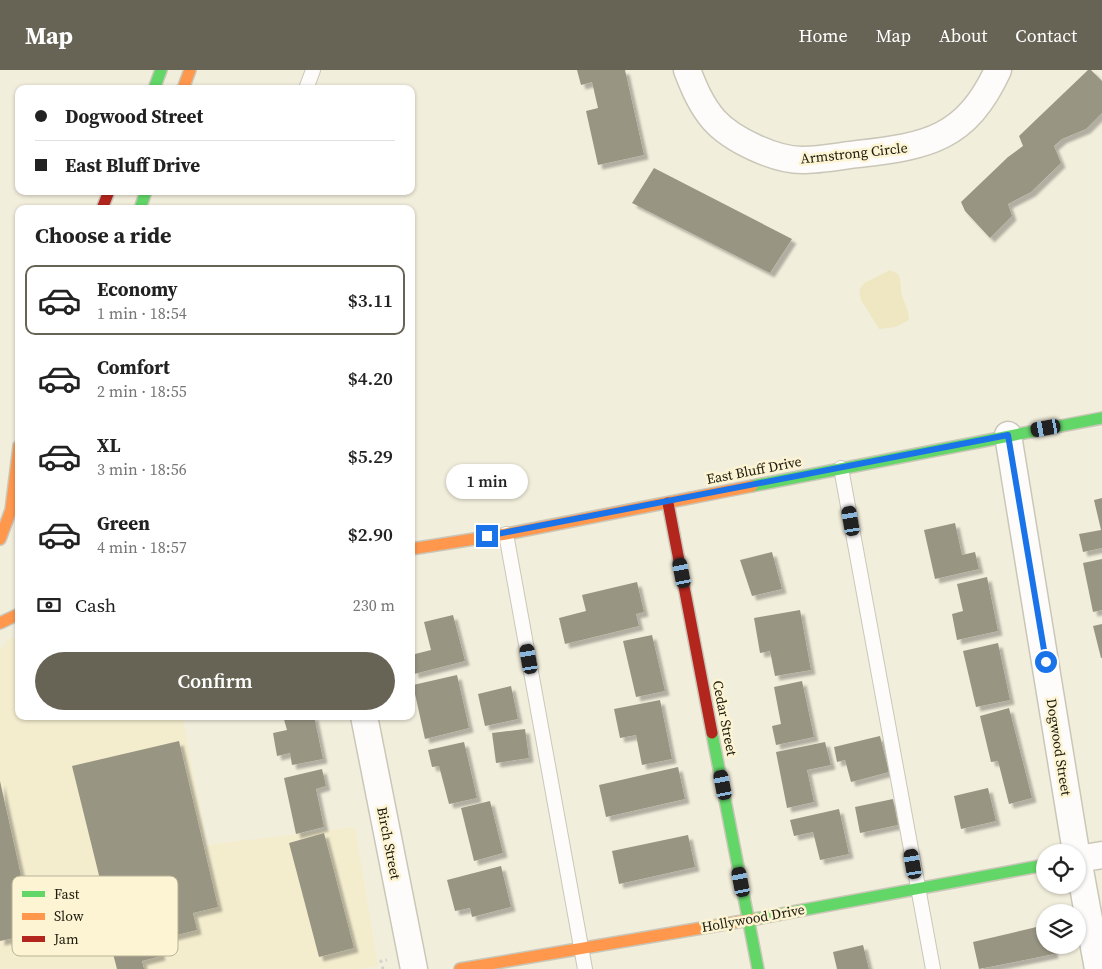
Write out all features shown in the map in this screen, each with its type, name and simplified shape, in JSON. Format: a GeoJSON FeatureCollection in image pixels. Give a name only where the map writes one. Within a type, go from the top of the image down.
{"type":"FeatureCollection","features":[{"type":"Feature","properties":{"kind":"street"},"geometry":{"type":"LineString","coordinates":[[155,85],[161,70]]}},
{"type":"Feature","properties":{"kind":"street"},"geometry":{"type":"LineString","coordinates":[[184,85],[190,70]]}},
{"type":"Feature","properties":{"kind":"street","name":"Armstrong Circle"},"geometry":{"type":"LineString","coordinates":[[687,70],[695,92],[714,120],[738,138],[770,155],[800,160],[910,148],[938,137],[964,122],[989,89],[998,70]]}},
{"type":"Feature","properties":{"kind":"street","name":"East Bluff Drive"},"geometry":{"type":"LineString","coordinates":[[415,547],[506,534],[1102,418]]}},
{"type":"Feature","properties":{"kind":"street","name":"Dogwood Street"},"geometry":{"type":"LineString","coordinates":[[1008,435],[1075,844]]}},
{"type":"Feature","properties":{"kind":"street"},"geometry":{"type":"LineString","coordinates":[[0,539],[11,510],[15,478]]}},
{"type":"Feature","properties":{"kind":"street","name":"Cedar Street"},"geometry":{"type":"LineString","coordinates":[[668,503],[758,969]]}},
{"type":"Feature","properties":{"kind":"street"},"geometry":{"type":"LineString","coordinates":[[0,623],[15,616]]}},
{"type":"Feature","properties":{"kind":"street","name":"Birch Street"},"geometry":{"type":"LineString","coordinates":[[365,720],[414,969]]}},
{"type":"Feature","properties":{"kind":"street"},"geometry":{"type":"LineString","coordinates":[[1086,858],[1102,855]]}},
{"type":"Feature","properties":{"kind":"street","name":"Hollywood Drive"},"geometry":{"type":"LineString","coordinates":[[460,969],[748,920],[917,887],[1036,867]]}},
{"type":"Feature","properties":{"kind":"street"},"geometry":{"type":"LineString","coordinates":[[1085,894],[1099,964]]}},
{"type":"Feature","properties":{"kind":"lane"},"geometry":{"type":"LineString","coordinates":[[307,85],[313,70]]}},
{"type":"Feature","properties":{"kind":"lane"},"geometry":{"type":"LineString","coordinates":[[841,468],[933,969]]}},
{"type":"Feature","properties":{"kind":"lane"},"geometry":{"type":"LineString","coordinates":[[506,534],[585,969]]}},
{"type":"Feature","properties":{"kind":"shaded area"},"geometry":{"type":"Polygon","coordinates":[[[890,270],[898,274],[909,320],[896,327],[879,329],[861,300],[859,290],[864,283],[890,270]]]}},
{"type":"Feature","properties":{"kind":"shaded area"},"geometry":{"type":"Polygon","coordinates":[[[15,637],[15,720],[183,720],[207,845],[355,827],[378,966],[358,969],[0,969],[0,650],[10,638],[15,637]]]}},
{"type":"Feature","properties":{"kind":"building"},"geometry":{"type":"Polygon","coordinates":[[[577,70],[625,70],[644,155],[598,165],[586,111],[598,108],[592,82],[581,85],[577,70]]]}},
{"type":"Feature","properties":{"kind":"building"},"geometry":{"type":"Polygon","coordinates":[[[1088,70],[1091,70],[1102,81],[1102,113],[1086,129],[1062,139],[1054,146],[1061,163],[1031,192],[1008,204],[1012,216],[990,238],[965,211],[961,202],[1008,157],[1023,146],[1019,136],[1088,70]]]}},
{"type":"Feature","properties":{"kind":"building"},"geometry":{"type":"Polygon","coordinates":[[[654,168],[792,239],[770,273],[632,203],[654,168]]]}},
{"type":"Feature","properties":{"kind":"building"},"geometry":{"type":"Polygon","coordinates":[[[1102,498],[1102,548],[1083,552],[1079,534],[1101,530],[1094,500],[1102,498]]]}},
{"type":"Feature","properties":{"kind":"building"},"geometry":{"type":"Polygon","coordinates":[[[955,523],[962,555],[975,552],[979,569],[935,579],[924,530],[955,523]]]}},
{"type":"Feature","properties":{"kind":"building"},"geometry":{"type":"Polygon","coordinates":[[[772,552],[782,589],[752,596],[740,560],[772,552]]]}},
{"type":"Feature","properties":{"kind":"building"},"geometry":{"type":"Polygon","coordinates":[[[1102,559],[1102,610],[1093,612],[1083,563],[1102,559]]]}},
{"type":"Feature","properties":{"kind":"building"},"geometry":{"type":"Polygon","coordinates":[[[987,577],[998,631],[957,640],[952,614],[963,611],[957,584],[987,577]]]}},
{"type":"Feature","properties":{"kind":"building"},"geometry":{"type":"Polygon","coordinates":[[[637,582],[644,612],[636,614],[639,626],[565,644],[559,618],[586,611],[582,595],[637,582]]]}},
{"type":"Feature","properties":{"kind":"building"},"geometry":{"type":"Polygon","coordinates":[[[800,610],[811,670],[775,676],[770,651],[760,653],[754,618],[800,610]]]}},
{"type":"Feature","properties":{"kind":"building"},"geometry":{"type":"Polygon","coordinates":[[[453,615],[465,661],[415,674],[415,654],[431,650],[424,622],[453,615]]]}},
{"type":"Feature","properties":{"kind":"building"},"geometry":{"type":"Polygon","coordinates":[[[1102,624],[1102,658],[1101,658],[1093,626],[1102,624]]]}},
{"type":"Feature","properties":{"kind":"building"},"geometry":{"type":"Polygon","coordinates":[[[652,635],[665,691],[636,697],[623,641],[652,635]]]}},
{"type":"Feature","properties":{"kind":"building"},"geometry":{"type":"Polygon","coordinates":[[[998,643],[1010,700],[976,707],[963,651],[998,643]]]}},
{"type":"Feature","properties":{"kind":"building"},"geometry":{"type":"Polygon","coordinates":[[[457,675],[469,728],[425,739],[415,694],[415,685],[457,675]]]}},
{"type":"Feature","properties":{"kind":"building"},"geometry":{"type":"Polygon","coordinates":[[[802,681],[814,737],[776,745],[772,726],[781,724],[774,687],[802,681]]]}},
{"type":"Feature","properties":{"kind":"building"},"geometry":{"type":"Polygon","coordinates":[[[511,686],[518,719],[485,726],[478,694],[511,686]]]}},
{"type":"Feature","properties":{"kind":"building"},"geometry":{"type":"Polygon","coordinates":[[[660,700],[672,759],[642,765],[636,735],[620,738],[614,709],[660,700]]]}},
{"type":"Feature","properties":{"kind":"building"},"geometry":{"type":"Polygon","coordinates":[[[1009,708],[1032,798],[1009,804],[998,761],[991,762],[980,716],[1009,708]]]}},
{"type":"Feature","properties":{"kind":"building"},"geometry":{"type":"Polygon","coordinates":[[[284,720],[315,720],[323,759],[292,765],[290,753],[277,756],[273,733],[287,730],[284,720]]]}},
{"type":"Feature","properties":{"kind":"building"},"geometry":{"type":"Polygon","coordinates":[[[525,729],[529,758],[496,763],[492,733],[525,729]]]}},
{"type":"Feature","properties":{"kind":"building"},"geometry":{"type":"Polygon","coordinates":[[[880,736],[889,772],[851,782],[845,760],[837,762],[834,747],[880,736]]]}},
{"type":"Feature","properties":{"kind":"building"},"geometry":{"type":"Polygon","coordinates":[[[179,741],[218,907],[193,913],[197,930],[178,935],[178,876],[99,876],[72,766],[179,741]]]}},
{"type":"Feature","properties":{"kind":"building"},"geometry":{"type":"Polygon","coordinates":[[[464,742],[477,798],[449,804],[439,766],[432,767],[428,750],[464,742]]]}},
{"type":"Feature","properties":{"kind":"building"},"geometry":{"type":"Polygon","coordinates":[[[825,742],[831,765],[807,770],[814,802],[787,808],[776,752],[825,742]]]}},
{"type":"Feature","properties":{"kind":"building"},"geometry":{"type":"Polygon","coordinates":[[[678,767],[685,799],[606,817],[599,785],[678,767]]]}},
{"type":"Feature","properties":{"kind":"building"},"geometry":{"type":"Polygon","coordinates":[[[322,769],[326,786],[316,789],[324,827],[296,834],[284,778],[322,769]]]}},
{"type":"Feature","properties":{"kind":"building"},"geometry":{"type":"Polygon","coordinates":[[[0,781],[21,876],[12,876],[12,939],[0,941],[0,781]]]}},
{"type":"Feature","properties":{"kind":"building"},"geometry":{"type":"Polygon","coordinates":[[[988,788],[996,821],[961,829],[954,796],[988,788]]]}},
{"type":"Feature","properties":{"kind":"building"},"geometry":{"type":"Polygon","coordinates":[[[893,799],[898,825],[860,833],[855,807],[893,799]]]}},
{"type":"Feature","properties":{"kind":"building"},"geometry":{"type":"Polygon","coordinates":[[[490,801],[503,853],[474,861],[461,808],[490,801]]]}},
{"type":"Feature","properties":{"kind":"building"},"geometry":{"type":"Polygon","coordinates":[[[839,809],[849,854],[820,860],[813,832],[794,836],[790,820],[839,809]]]}},
{"type":"Feature","properties":{"kind":"building"},"geometry":{"type":"Polygon","coordinates":[[[324,833],[354,948],[319,957],[289,843],[324,833]]]}},
{"type":"Feature","properties":{"kind":"building"},"geometry":{"type":"Polygon","coordinates":[[[688,835],[695,867],[619,884],[612,851],[688,835]]]}},
{"type":"Feature","properties":{"kind":"building"},"geometry":{"type":"Polygon","coordinates":[[[501,866],[511,907],[472,917],[470,908],[455,911],[447,880],[501,866]]]}},
{"type":"Feature","properties":{"kind":"building"},"geometry":{"type":"Polygon","coordinates":[[[1036,927],[1036,954],[1054,954],[979,969],[973,942],[1036,927]]]}},
{"type":"Feature","properties":{"kind":"building"},"geometry":{"type":"Polygon","coordinates":[[[863,945],[869,969],[837,969],[833,952],[863,945]]]}},
{"type":"Feature","properties":{"kind":"building"},"geometry":{"type":"Polygon","coordinates":[[[114,956],[161,956],[142,961],[144,969],[117,969],[114,956]]]}},
{"type":"Feature","properties":{"kind":"traffic: fast"},"geometry":{"type":"LineString","coordinates":[[155,85],[161,70]]}},
{"type":"Feature","properties":{"kind":"traffic: fast"},"geometry":{"type":"LineString","coordinates":[[141,205],[145,195]]}},
{"type":"Feature","properties":{"kind":"traffic: fast"},"geometry":{"type":"LineString","coordinates":[[752,486],[1102,418]]}},
{"type":"Feature","properties":{"kind":"traffic: fast"},"geometry":{"type":"LineString","coordinates":[[712,733],[758,969]]}},
{"type":"Feature","properties":{"kind":"traffic: fast"},"geometry":{"type":"LineString","coordinates":[[755,919],[1036,867]]}},
{"type":"Feature","properties":{"kind":"traffic: slow"},"geometry":{"type":"LineString","coordinates":[[184,85],[190,70]]}},
{"type":"Feature","properties":{"kind":"traffic: slow"},"geometry":{"type":"LineString","coordinates":[[0,539],[11,510],[15,478]]}},
{"type":"Feature","properties":{"kind":"traffic: slow"},"geometry":{"type":"LineString","coordinates":[[415,548],[506,534],[752,486]]}},
{"type":"Feature","properties":{"kind":"traffic: slow"},"geometry":{"type":"LineString","coordinates":[[0,623],[15,616]]}},
{"type":"Feature","properties":{"kind":"traffic: slow"},"geometry":{"type":"LineString","coordinates":[[460,969],[755,919]]}},
{"type":"Feature","properties":{"kind":"traffic: jam"},"geometry":{"type":"LineString","coordinates":[[104,205],[107,195]]}},
{"type":"Feature","properties":{"kind":"traffic: jam"},"geometry":{"type":"LineString","coordinates":[[668,503],[712,733]]}},
{"type":"Feature","properties":{"kind":"route"},"geometry":{"type":"LineString","coordinates":[[487,536],[668,503],[1008,435],[1046,662]]}}]}
